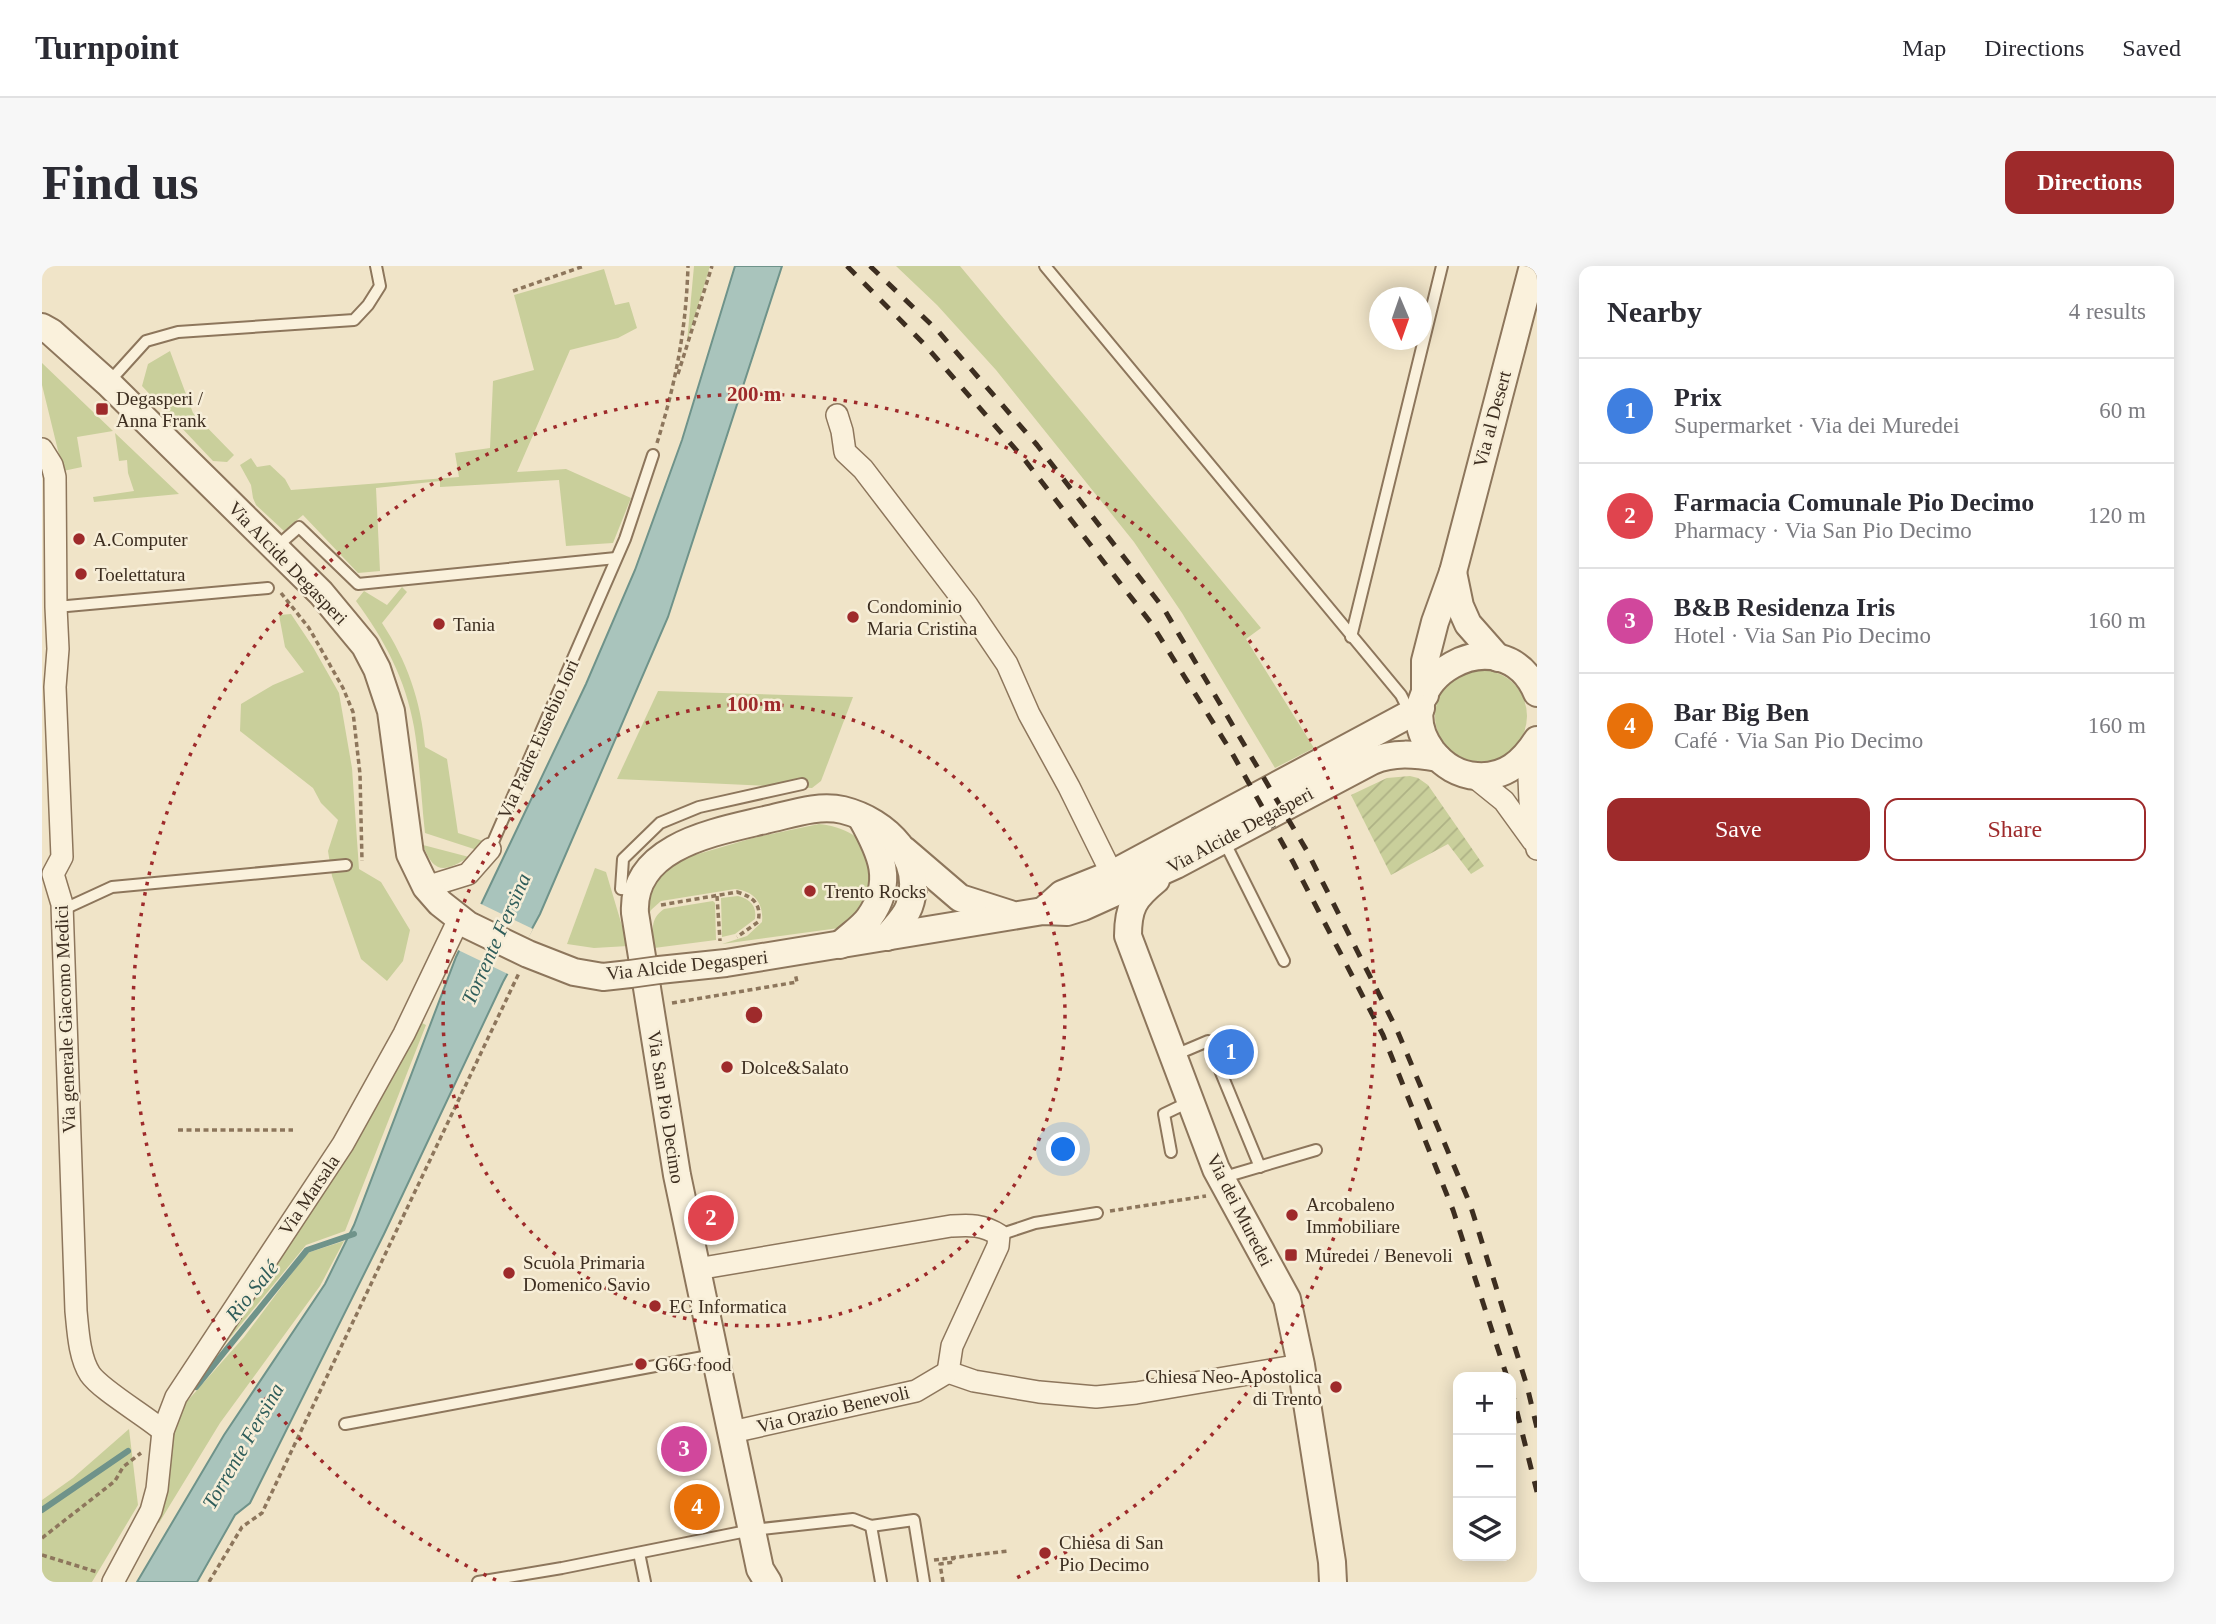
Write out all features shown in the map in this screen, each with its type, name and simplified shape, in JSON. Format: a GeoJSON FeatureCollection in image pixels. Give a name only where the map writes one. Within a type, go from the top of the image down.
{"type":"FeatureCollection","features":[{"type":"Feature","properties":{"kind":"street","name":"Via al Desert"},"geometry":{"type":"LineString","coordinates":[[1437,758],[1424,735],[1419,706],[1425,661],[1435,622],[1453,572],[1533,266]]}},
{"type":"Feature","properties":{"kind":"street","name":"Via Alcide Degasperi"},"geometry":{"type":"LineString","coordinates":[[42,327],[108,383],[344,618],[365,646],[377,669],[391,710],[410,854],[426,887],[463,922],[521,961],[603,977],[726,964],[1043,911],[1067,912],[1083,908],[1223,839],[1335,788],[1388,755],[1413,754],[1437,758]]}},
{"type":"Feature","properties":{"kind":"street"},"geometry":{"type":"LineString","coordinates":[[837,415],[845,452],[863,469],[1007,664],[1029,714],[1112,874]]}},
{"type":"Feature","properties":{"kind":"street","name":"Via generale Giacomo Medici"},"geometry":{"type":"LineString","coordinates":[[42,449],[52,465],[55,477],[55,607],[58,649],[55,687],[62,857],[48,874],[62,910],[76,1311],[81,1347],[89,1373],[98,1383],[163,1431]]}},
{"type":"Feature","properties":{"kind":"street","name":"Via al Desert"},"geometry":{"type":"LineString","coordinates":[[1453,572],[1460,606],[1468,624],[1516,660],[1537,694]]}},
{"type":"Feature","properties":{"kind":"street"},"geometry":{"type":"LineString","coordinates":[[1419,706],[1432,681],[1454,662],[1476,656],[1516,660]]}},
{"type":"Feature","properties":{"kind":"street","name":"Via Alcide Degasperi"},"geometry":{"type":"LineString","coordinates":[[1043,911],[1062,894],[1112,874],[1419,706]]}},
{"type":"Feature","properties":{"kind":"street"},"geometry":{"type":"LineString","coordinates":[[1437,758],[1460,773],[1473,776],[1500,774],[1516,766],[1533,747]]}},
{"type":"Feature","properties":{"kind":"street"},"geometry":{"type":"LineString","coordinates":[[1533,747],[1536,848]]}},
{"type":"Feature","properties":{"kind":"street"},"geometry":{"type":"LineString","coordinates":[[1473,776],[1504,801],[1536,848]]}},
{"type":"Feature","properties":{"kind":"street"},"geometry":{"type":"LineString","coordinates":[[636,890],[645,873],[680,845],[705,835],[818,808],[843,811],[879,827],[960,898],[1015,916]]}},
{"type":"Feature","properties":{"kind":"street"},"geometry":{"type":"LineString","coordinates":[[840,945],[868,919],[879,898],[884,876],[882,861],[862,819]]}},
{"type":"Feature","properties":{"kind":"street"},"geometry":{"type":"LineString","coordinates":[[887,937],[908,910],[913,893],[910,862],[903,848]]}},
{"type":"Feature","properties":{"kind":"street","name":"Via Padre Eusebio Iori"},"geometry":{"type":"LineString","coordinates":[[426,887],[468,874],[490,849]]}},
{"type":"Feature","properties":{"kind":"street","name":"Via dei Muredei"},"geometry":{"type":"LineString","coordinates":[[1176,864],[1140,893],[1128,917],[1128,936],[1191,1101],[1218,1186],[1287,1299],[1301,1364],[1333,1582]]}},
{"type":"Feature","properties":{"kind":"street","name":"Via San Pio Decimo"},"geometry":{"type":"LineString","coordinates":[[636,890],[635,913],[666,1109],[762,1578]]}},
{"type":"Feature","properties":{"kind":"street","name":"Via Marsala"},"geometry":{"type":"LineString","coordinates":[[115,1580],[151,1511],[157,1489],[163,1431],[176,1397],[343,1144],[463,922]]}},
{"type":"Feature","properties":{"kind":"street"},"geometry":{"type":"LineString","coordinates":[[697,1269],[951,1226],[987,1227],[999,1235],[998,1246],[952,1346],[948,1372],[974,1381],[1039,1392],[1096,1397],[1136,1393],[1301,1364]]}},
{"type":"Feature","properties":{"kind":"street","name":"Via Orazio Benevoli"},"geometry":{"type":"LineString","coordinates":[[732,1432],[916,1391],[948,1372]]}},
{"type":"Feature","properties":{"kind":"lane"},"geometry":{"type":"LineString","coordinates":[[108,383],[146,341],[178,332],[354,320],[380,286],[376,266]]}},
{"type":"Feature","properties":{"kind":"lane"},"geometry":{"type":"LineString","coordinates":[[1045,266],[1351,637],[1401,695],[1419,706]]}},
{"type":"Feature","properties":{"kind":"lane"},"geometry":{"type":"LineString","coordinates":[[1351,637],[1443,266]]}},
{"type":"Feature","properties":{"kind":"lane","name":"Via Padre Eusebio Iori"},"geometry":{"type":"LineString","coordinates":[[490,849],[625,539],[653,455]]}},
{"type":"Feature","properties":{"kind":"lane"},"geometry":{"type":"LineString","coordinates":[[275,548],[299,527],[358,584],[616,558]]}},
{"type":"Feature","properties":{"kind":"lane"},"geometry":{"type":"LineString","coordinates":[[55,607],[268,589]]}},
{"type":"Feature","properties":{"kind":"lane"},"geometry":{"type":"LineString","coordinates":[[636,890],[621,889],[623,859],[660,823],[699,807],[802,784]]}},
{"type":"Feature","properties":{"kind":"lane"},"geometry":{"type":"LineString","coordinates":[[1223,839],[1284,961]]}},
{"type":"Feature","properties":{"kind":"lane"},"geometry":{"type":"LineString","coordinates":[[62,910],[112,887],[346,865]]}},
{"type":"Feature","properties":{"kind":"lane"},"geometry":{"type":"LineString","coordinates":[[1174,1055],[1208,1041],[1260,1167]]}},
{"type":"Feature","properties":{"kind":"lane"},"geometry":{"type":"LineString","coordinates":[[1171,1152],[1164,1114],[1191,1101]]}},
{"type":"Feature","properties":{"kind":"lane"},"geometry":{"type":"LineString","coordinates":[[1218,1186],[1260,1167],[1316,1150]]}},
{"type":"Feature","properties":{"kind":"lane"},"geometry":{"type":"LineString","coordinates":[[999,1235],[1035,1223],[1097,1213]]}},
{"type":"Feature","properties":{"kind":"lane"},"geometry":{"type":"LineString","coordinates":[[345,1424],[715,1354]]}},
{"type":"Feature","properties":{"kind":"lane"},"geometry":{"type":"LineString","coordinates":[[478,1582],[752,1531],[853,1519],[871,1526],[914,1520],[925,1582]]}},
{"type":"Feature","properties":{"kind":"lane"},"geometry":{"type":"LineString","coordinates":[[871,1526],[881,1582]]}},
{"type":"Feature","properties":{"kind":"lane"},"geometry":{"type":"LineString","coordinates":[[639,1553],[645,1582]]}},
{"type":"Feature","properties":{"kind":"path"},"geometry":{"type":"LineString","coordinates":[[513,291],[584,266]]}},
{"type":"Feature","properties":{"kind":"path"},"geometry":{"type":"LineString","coordinates":[[673,390],[684,333],[688,266]]}},
{"type":"Feature","properties":{"kind":"path"},"geometry":{"type":"LineString","coordinates":[[653,455],[712,266]]}},
{"type":"Feature","properties":{"kind":"path"},"geometry":{"type":"LineString","coordinates":[[280,593],[309,628],[343,688],[353,712],[360,774],[362,861],[346,865]]}},
{"type":"Feature","properties":{"kind":"path"},"geometry":{"type":"LineString","coordinates":[[661,905],[737,892],[756,902],[760,913],[758,922],[736,938],[719,942],[717,896]]}},
{"type":"Feature","properties":{"kind":"path"},"geometry":{"type":"LineString","coordinates":[[209,1582],[244,1524],[258,1518],[262,1513],[521,961]]}},
{"type":"Feature","properties":{"kind":"path"},"geometry":{"type":"LineString","coordinates":[[668,1003],[797,982],[795,971]]}},
{"type":"Feature","properties":{"kind":"path"},"geometry":{"type":"LineString","coordinates":[[178,1130],[293,1130]]}},
{"type":"Feature","properties":{"kind":"path"},"geometry":{"type":"LineString","coordinates":[[1097,1213],[1218,1186]]}},
{"type":"Feature","properties":{"kind":"path"},"geometry":{"type":"LineString","coordinates":[[42,1538],[115,1481],[123,1467],[142,1452]]}},
{"type":"Feature","properties":{"kind":"path"},"geometry":{"type":"LineString","coordinates":[[937,1560],[1008,1550]]}},
{"type":"Feature","properties":{"kind":"path"},"geometry":{"type":"LineString","coordinates":[[42,1555],[115,1580]]}},
{"type":"Feature","properties":{"kind":"path"},"geometry":{"type":"LineString","coordinates":[[943,1582],[940,1564],[954,1562],[953,1558]]}},
{"type":"Feature","properties":{"kind":"green space"},"geometry":{"type":"Polygon","coordinates":[[[694,266],[710,266],[687,342],[694,266]]]}},
{"type":"Feature","properties":{"kind":"green space"},"geometry":{"type":"Polygon","coordinates":[[[896,266],[960,266],[1261,628],[1246,639],[1314,748],[1275,768],[1182,613],[1134,542],[996,370],[937,305],[896,266]]]}},
{"type":"Feature","properties":{"kind":"green space"},"geometry":{"type":"Polygon","coordinates":[[[604,269],[615,305],[629,302],[637,328],[618,338],[570,350],[517,472],[566,469],[631,498],[613,543],[566,546],[559,480],[440,487],[440,481],[376,488],[380,571],[358,573],[303,515],[284,531],[256,505],[251,485],[240,465],[251,458],[257,467],[270,465],[285,479],[291,490],[459,477],[455,453],[490,448],[493,381],[534,370],[514,295],[604,269]]]}},
{"type":"Feature","properties":{"kind":"green space"},"geometry":{"type":"Polygon","coordinates":[[[170,351],[193,413],[234,455],[227,462],[213,461],[142,386],[148,364],[170,351]]]}},
{"type":"Feature","properties":{"kind":"green space"},"geometry":{"type":"Polygon","coordinates":[[[42,363],[113,431],[77,437],[82,467],[63,471],[42,385],[42,363]]]}},
{"type":"Feature","properties":{"kind":"green space"},"geometry":{"type":"Polygon","coordinates":[[[115,433],[179,494],[94,502],[93,497],[134,491],[127,460],[119,461],[115,433]]]}},
{"type":"Feature","properties":{"kind":"green space"},"geometry":{"type":"Polygon","coordinates":[[[402,587],[407,592],[382,623],[399,652],[411,682],[425,747],[447,759],[458,833],[483,841],[477,850],[425,833],[416,740],[406,693],[385,645],[356,601],[364,591],[387,605],[402,587]]]}},
{"type":"Feature","properties":{"kind":"green space"},"geometry":{"type":"Polygon","coordinates":[[[291,614],[339,693],[352,768],[359,869],[381,882],[410,930],[403,961],[387,981],[361,959],[332,876],[328,851],[338,820],[321,803],[313,788],[240,731],[241,704],[273,685],[304,672],[285,647],[279,615],[291,614]]]}},
{"type":"Feature","properties":{"kind":"green space"},"geometry":{"type":"Polygon","coordinates":[[[1481,670],[1499,673],[1514,683],[1524,698],[1527,716],[1524,734],[1514,749],[1499,759],[1481,762],[1463,759],[1448,749],[1438,734],[1435,716],[1438,698],[1448,683],[1463,673],[1481,670]]]}},
{"type":"Feature","properties":{"kind":"green space"},"geometry":{"type":"Polygon","coordinates":[[[658,691],[853,697],[821,781],[812,788],[617,779],[658,691]]]}},
{"type":"Feature","properties":{"kind":"green space"},"geometry":{"type":"Polygon","coordinates":[[[1410,776],[1428,785],[1484,866],[1471,874],[1448,844],[1391,875],[1351,795],[1387,778],[1410,776]]]}},
{"type":"Feature","properties":{"kind":"green space"},"geometry":{"type":"Polygon","coordinates":[[[819,824],[837,827],[860,840],[867,847],[874,864],[867,899],[856,916],[845,925],[722,944],[747,936],[762,922],[761,909],[756,899],[748,892],[735,889],[661,901],[648,917],[649,886],[681,859],[753,838],[819,824]]]}},
{"type":"Feature","properties":{"kind":"green space"},"geometry":{"type":"Polygon","coordinates":[[[423,845],[469,857],[453,866],[441,868],[431,862],[423,845]]]}},
{"type":"Feature","properties":{"kind":"green space"},"geometry":{"type":"Polygon","coordinates":[[[595,868],[606,872],[628,946],[594,948],[567,944],[595,868]]]}},
{"type":"Feature","properties":{"kind":"green space"},"geometry":{"type":"Polygon","coordinates":[[[738,896],[752,904],[755,919],[735,934],[722,937],[721,898],[738,896]]]}},
{"type":"Feature","properties":{"kind":"green space"},"geometry":{"type":"Polygon","coordinates":[[[713,901],[716,940],[654,948],[654,922],[664,909],[713,901]]]}},
{"type":"Feature","properties":{"kind":"green space"},"geometry":{"type":"Polygon","coordinates":[[[420,1022],[426,1025],[345,1231],[306,1245],[216,1355],[420,1022]]]}},
{"type":"Feature","properties":{"kind":"green space"},"geometry":{"type":"Polygon","coordinates":[[[344,1241],[320,1286],[220,1423],[159,1523],[155,1522],[169,1453],[182,1407],[244,1337],[307,1253],[344,1241]]]}},
{"type":"Feature","properties":{"kind":"green space"},"geometry":{"type":"Polygon","coordinates":[[[129,1429],[138,1505],[92,1582],[42,1582],[42,1500],[73,1478],[129,1429]]]}},
{"type":"Feature","properties":{"kind":"water","name":"Torrente Fersina"},"geometry":{"type":"Polygon","coordinates":[[[735,266],[782,266],[668,617],[540,914],[503,982],[384,1234],[250,1503],[235,1515],[197,1582],[137,1582],[224,1435],[325,1284],[354,1225],[456,957],[586,684],[635,570],[682,440],[735,266]]]}},
{"type":"Feature","properties":{"kind":"pier"},"geometry":{"type":"Polygon","coordinates":[[[479,903],[533,929],[510,975],[456,949],[479,903]]]}},
{"type":"Feature","properties":{"kind":"waterway","name":"Rio Salé"},"geometry":{"type":"LineString","coordinates":[[196,1387],[307,1250],[354,1234]]}},
{"type":"Feature","properties":{"kind":"waterway","name":"Rio Salé"},"geometry":{"type":"LineString","coordinates":[[42,1510],[128,1451]]}},
{"type":"Feature","properties":{"kind":"railway"},"geometry":{"type":"LineString","coordinates":[[847,266],[925,345],[1024,459],[1151,623],[1232,753],[1293,862],[1383,1035],[1453,1210],[1505,1372]]}},
{"type":"Feature","properties":{"kind":"railway"},"geometry":{"type":"LineString","coordinates":[[870,266],[938,331],[1037,445],[1164,609],[1307,851],[1397,1030],[1470,1204],[1527,1386],[1537,1428]]}},
{"type":"Feature","properties":{"kind":"railway"},"geometry":{"type":"LineString","coordinates":[[1516,1408],[1537,1492]]}},
{"type":"Feature","properties":{"kind":"place","name":"Degasperi / Anna Frank"},"geometry":{"type":"Point","coordinates":[102,409]}},
{"type":"Feature","properties":{"kind":"place","name":"A.Computer"},"geometry":{"type":"Point","coordinates":[79,539]}},
{"type":"Feature","properties":{"kind":"place","name":"Toelettatura"},"geometry":{"type":"Point","coordinates":[81,574]}},
{"type":"Feature","properties":{"kind":"place","name":"Condominio Maria Cristina"},"geometry":{"type":"Point","coordinates":[853,617]}},
{"type":"Feature","properties":{"kind":"place","name":"Tania"},"geometry":{"type":"Point","coordinates":[439,624]}},
{"type":"Feature","properties":{"kind":"place","name":"Trento Rocks"},"geometry":{"type":"Point","coordinates":[810,891]}},
{"type":"Feature","properties":{"kind":"place","name":"Prix"},"geometry":{"type":"Point","coordinates":[1231,1052]}},
{"type":"Feature","properties":{"kind":"place","name":"Dolce&Salato"},"geometry":{"type":"Point","coordinates":[727,1067]}},
{"type":"Feature","properties":{"kind":"place","name":"Arcobaleno Immobiliare"},"geometry":{"type":"Point","coordinates":[1292,1215]}},
{"type":"Feature","properties":{"kind":"place","name":"Farmacia Comunale Pio Decimo"},"geometry":{"type":"Point","coordinates":[711,1218]}},
{"type":"Feature","properties":{"kind":"place","name":"Muredei / Benevoli"},"geometry":{"type":"Point","coordinates":[1291,1255]}},
{"type":"Feature","properties":{"kind":"place","name":"Scuola Primaria Domenico Savio"},"geometry":{"type":"Point","coordinates":[509,1273]}},
{"type":"Feature","properties":{"kind":"place","name":"EC Informatica"},"geometry":{"type":"Point","coordinates":[655,1306]}},
{"type":"Feature","properties":{"kind":"place","name":"G6G food"},"geometry":{"type":"Point","coordinates":[641,1364]}},
{"type":"Feature","properties":{"kind":"place","name":"Chiesa Neo-Apostolica di Trento"},"geometry":{"type":"Point","coordinates":[1336,1387]}},
{"type":"Feature","properties":{"kind":"place","name":"B&B Residenza Iris"},"geometry":{"type":"Point","coordinates":[684,1449]}},
{"type":"Feature","properties":{"kind":"place","name":"Bar Big Ben"},"geometry":{"type":"Point","coordinates":[697,1507]}},
{"type":"Feature","properties":{"kind":"place","name":"Chiesa di San Pio Decimo"},"geometry":{"type":"Point","coordinates":[1045,1553]}}]}
